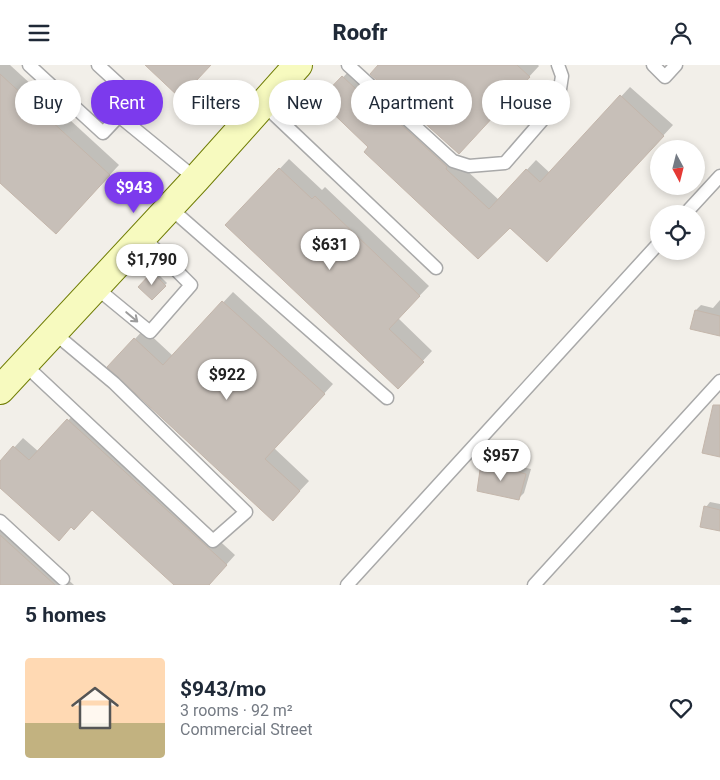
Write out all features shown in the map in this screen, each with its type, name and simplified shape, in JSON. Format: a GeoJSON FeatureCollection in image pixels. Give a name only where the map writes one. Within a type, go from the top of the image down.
{"type":"FeatureCollection","features":[{"type":"Feature","properties":{"kind":"main road"},"geometry":{"type":"LineString","coordinates":[[0,390],[94,286],[196,179],[298,65]]}},
{"type":"Feature","properties":{"kind":"lane"},"geometry":{"type":"LineString","coordinates":[[29,65],[91,122]]}},
{"type":"Feature","properties":{"kind":"lane"},"geometry":{"type":"LineString","coordinates":[[98,65],[114,80]]}},
{"type":"Feature","properties":{"kind":"lane"},"geometry":{"type":"LineString","coordinates":[[348,65],[453,161],[469,166],[505,163],[558,102],[562,76],[558,65]]}},
{"type":"Feature","properties":{"kind":"lane"},"geometry":{"type":"LineString","coordinates":[[653,65],[664,77],[676,65]]}},
{"type":"Feature","properties":{"kind":"lane"},"geometry":{"type":"LineString","coordinates":[[263,104],[436,268]]}},
{"type":"Feature","properties":{"kind":"lane"},"geometry":{"type":"LineString","coordinates":[[94,125],[103,133],[111,125]]}},
{"type":"Feature","properties":{"kind":"lane"},"geometry":{"type":"LineString","coordinates":[[130,125],[196,179]]}},
{"type":"Feature","properties":{"kind":"lane"},"geometry":{"type":"LineString","coordinates":[[693,205],[720,176]]}},
{"type":"Feature","properties":{"kind":"lane"},"geometry":{"type":"LineString","coordinates":[[169,207],[387,398]]}},
{"type":"Feature","properties":{"kind":"lane"},"geometry":{"type":"LineString","coordinates":[[94,286],[150,332],[191,285],[142,236]]}},
{"type":"Feature","properties":{"kind":"lane"},"geometry":{"type":"LineString","coordinates":[[347,585],[650,253]]}},
{"type":"Feature","properties":{"kind":"lane"},"geometry":{"type":"LineString","coordinates":[[24,364],[213,541],[246,512],[114,383],[53,331]]}},
{"type":"Feature","properties":{"kind":"lane"},"geometry":{"type":"LineString","coordinates":[[534,585],[720,381]]}},
{"type":"Feature","properties":{"kind":"lane"},"geometry":{"type":"LineString","coordinates":[[0,521],[63,579]]}},
{"type":"Feature","properties":{"kind":"building"},"geometry":{"type":"Polygon","coordinates":[[[145,65],[211,65],[197,80],[173,80],[173,91],[145,65]]]}},
{"type":"Feature","properties":{"kind":"building"},"geometry":{"type":"Polygon","coordinates":[[[378,65],[517,65],[530,77],[527,80],[482,80],[482,125],[486,125],[459,154],[427,125],[472,125],[472,80],[377,80],[370,74],[378,65]]]}},
{"type":"Feature","properties":{"kind":"building"},"geometry":{"type":"Polygon","coordinates":[[[0,74],[15,88],[15,125],[56,125],[110,175],[56,234],[0,183],[0,74]]]}},
{"type":"Feature","properties":{"kind":"building"},"geometry":{"type":"Polygon","coordinates":[[[342,76],[351,84],[351,125],[401,125],[489,209],[526,169],[540,182],[620,95],[664,136],[660,140],[650,140],[650,151],[547,262],[510,228],[478,259],[364,152],[368,147],[341,121],[341,80],[338,80],[342,76]]]}},
{"type":"Feature","properties":{"kind":"building"},"geometry":{"type":"Polygon","coordinates":[[[279,168],[312,199],[315,196],[420,296],[389,329],[424,362],[398,389],[225,225],[279,168]]]}},
{"type":"Feature","properties":{"kind":"building"},"geometry":{"type":"Polygon","coordinates":[[[152,272],[166,286],[152,300],[138,287],[152,272]]]}},
{"type":"Feature","properties":{"kind":"building"},"geometry":{"type":"Polygon","coordinates":[[[222,301],[325,394],[265,459],[300,491],[273,521],[107,367],[134,338],[163,365],[222,301]]]}},
{"type":"Feature","properties":{"kind":"building"},"geometry":{"type":"Polygon","coordinates":[[[695,310],[720,316],[720,336],[690,329],[695,310]]]}},
{"type":"Feature","properties":{"kind":"building"},"geometry":{"type":"Polygon","coordinates":[[[713,405],[720,405],[720,457],[702,453],[713,405]]]}},
{"type":"Feature","properties":{"kind":"building"},"geometry":{"type":"Polygon","coordinates":[[[67,419],[227,565],[209,585],[174,585],[92,510],[74,530],[71,527],[59,541],[0,488],[0,461],[13,446],[29,460],[67,419]]]}},
{"type":"Feature","properties":{"kind":"building"},"geometry":{"type":"Polygon","coordinates":[[[481,463],[526,474],[519,500],[477,491],[481,463]]]}},
{"type":"Feature","properties":{"kind":"building"},"geometry":{"type":"Polygon","coordinates":[[[704,506],[720,510],[720,531],[700,527],[704,506]]]}},
{"type":"Feature","properties":{"kind":"building"},"geometry":{"type":"Polygon","coordinates":[[[0,535],[55,585],[0,585],[0,535]]]}}]}
